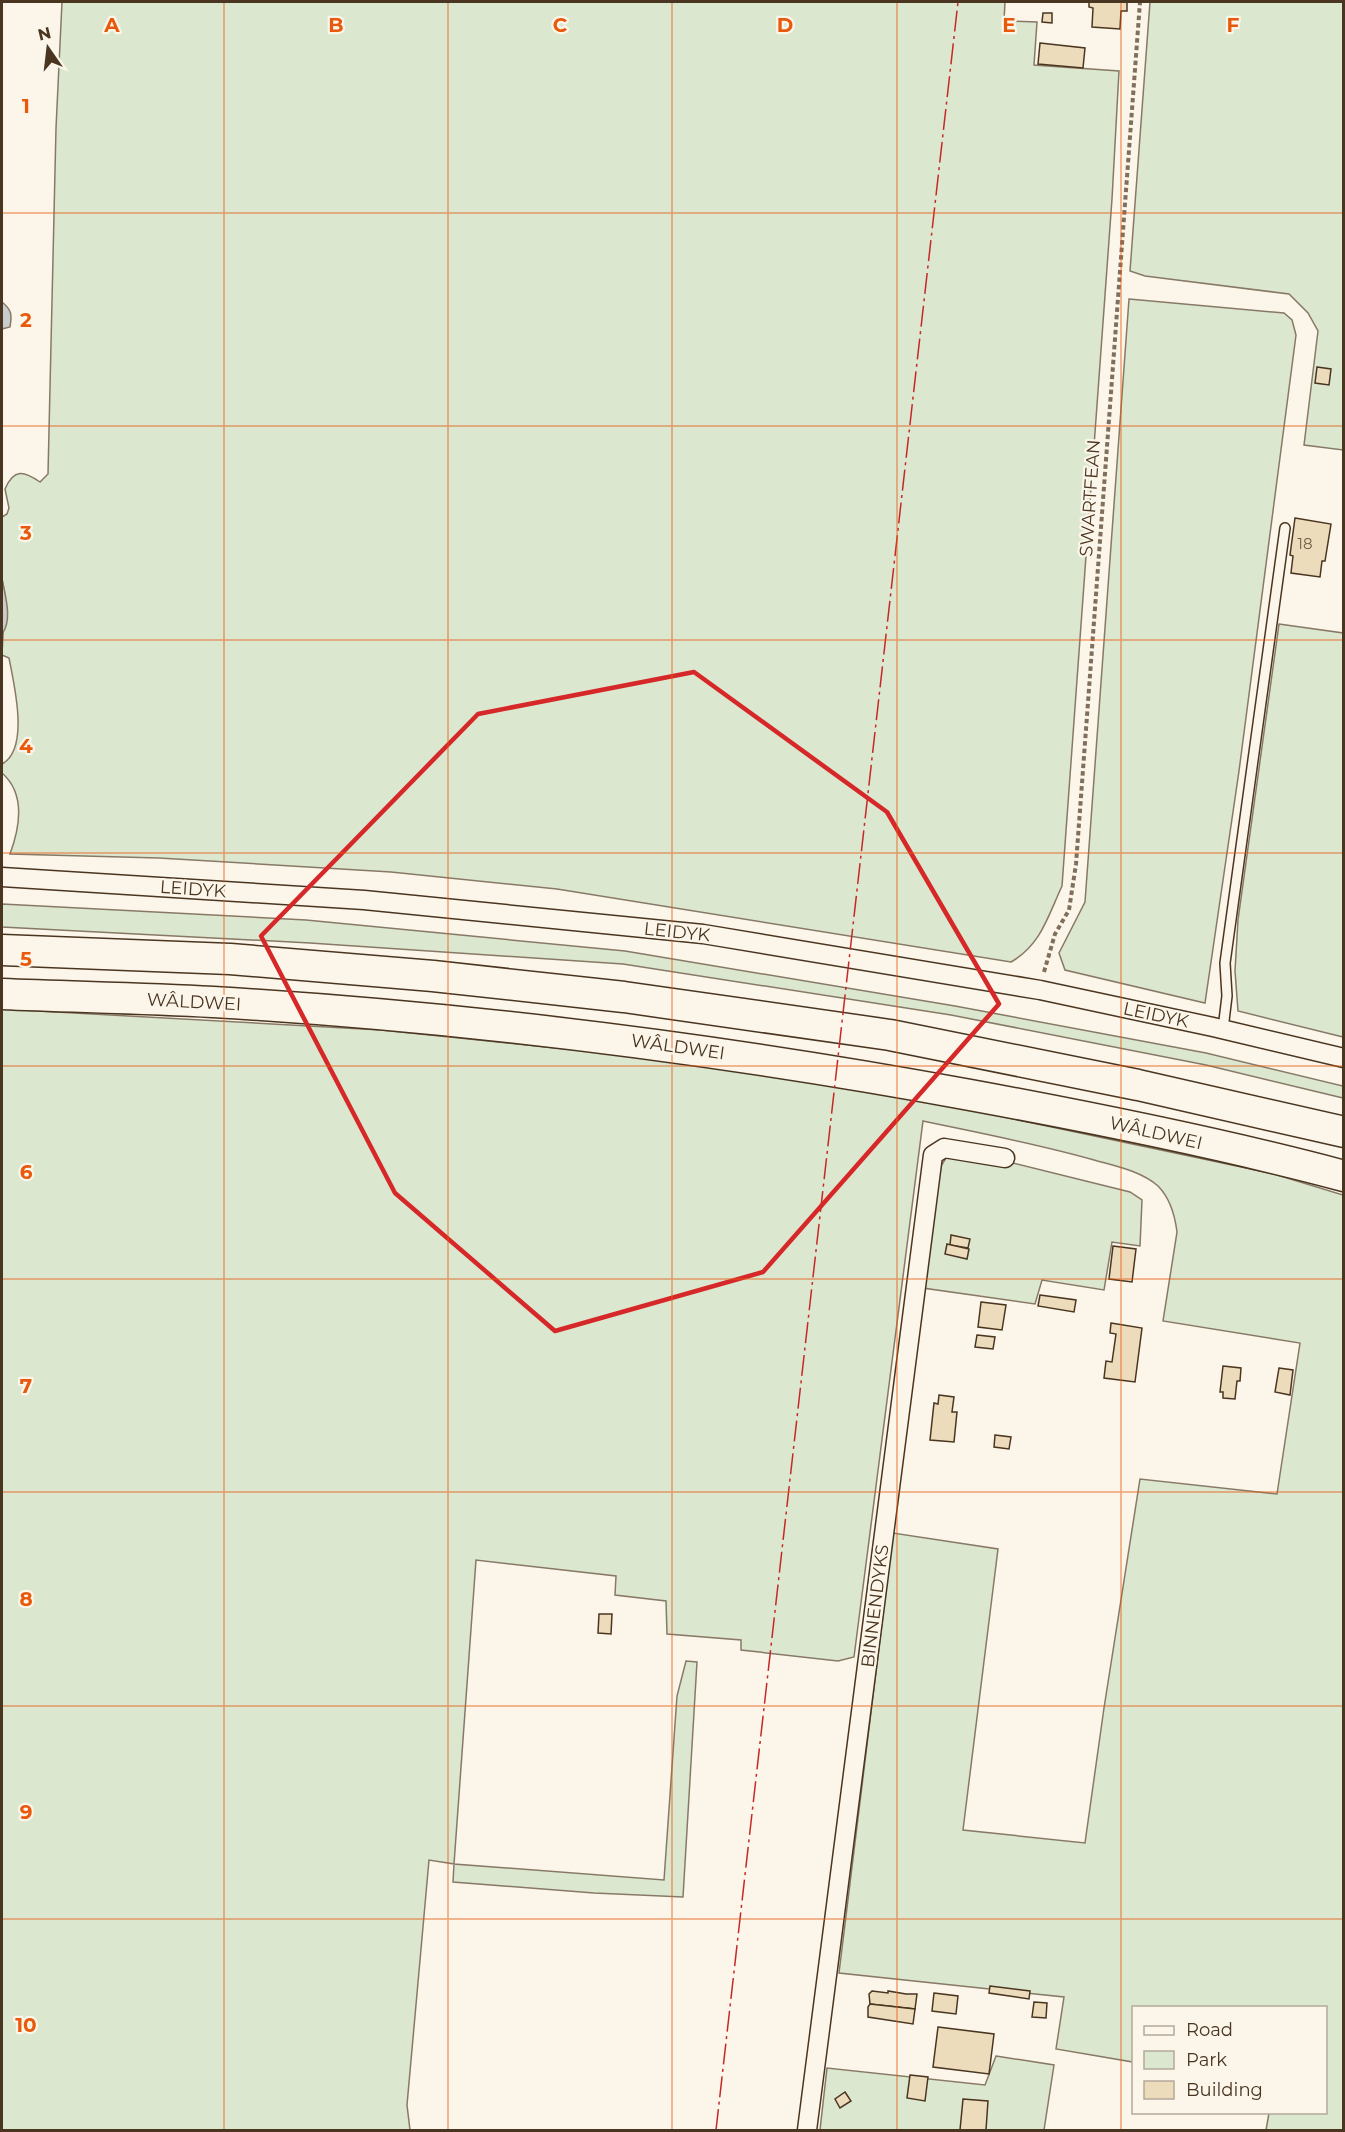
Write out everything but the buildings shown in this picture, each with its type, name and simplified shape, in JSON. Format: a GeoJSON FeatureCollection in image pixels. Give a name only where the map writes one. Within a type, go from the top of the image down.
{"type":"FeatureCollection","features":[{"type":"Feature","properties":{"kind":"highway"},"geometry":{"type":"LineString","coordinates":[[2,950],[230,959],[433,975],[624,997],[890,1035],[1138,1085],[1344,1132]]}},
{"type":"Feature","properties":{"kind":"highway","name":"WÂLDWEI"},"geometry":{"type":"LineString","coordinates":[[2,994],[212,1002],[393,1016],[598,1037],[745,1056],[889,1080],[1108,1122],[1344,1176]]}},
{"type":"Feature","properties":{"kind":"street","name":"LEIDYK"},"geometry":{"type":"LineString","coordinates":[[2,877],[364,900],[703,934],[1040,990],[1223,1029],[1344,1058]]}},
{"type":"Feature","properties":{"kind":"street","name":"BINNENDYKS"},"geometry":{"type":"LineString","coordinates":[[807,2130],[933,1155],[944,1148],[1005,1158]]}},
{"type":"Feature","properties":{"kind":"lane"},"geometry":{"type":"LineString","coordinates":[[1223,1029],[1227,996],[1225,963],[1285,528]]}},
{"type":"Feature","properties":{"kind":"path","name":"SWARTFEAN"},"geometry":{"type":"LineString","coordinates":[[1040,990],[1048,954],[1055,934],[1068,910],[1076,864],[1140,2]]}},
{"type":"Feature","properties":{"kind":"highlighted area"},"geometry":{"type":"Polygon","coordinates":[[[694,672],[887,812],[999,1004],[763,1272],[555,1331],[395,1193],[261,936],[478,714],[694,672]]]}},
{"type":"Feature","properties":{"kind":"green space"},"geometry":{"type":"Polygon","coordinates":[[[62,2],[1005,2],[1004,21],[1037,22],[1034,65],[1119,71],[1112,199],[1062,886],[1048,919],[1030,947],[1011,962],[557,889],[391,872],[159,858],[10,854],[19,811],[15,791],[10,781],[2,773],[2,764],[11,756],[16,745],[18,715],[9,658],[2,655],[5,595],[2,579],[2,517],[7,514],[9,508],[5,489],[12,478],[24,474],[40,482],[48,474],[56,128],[62,2]]]}},
{"type":"Feature","properties":{"kind":"green space"},"geometry":{"type":"Polygon","coordinates":[[[1150,2],[1343,2],[1343,450],[1304,445],[1318,331],[1308,313],[1289,294],[1145,276],[1130,271],[1150,2]]]}},
{"type":"Feature","properties":{"kind":"green space"},"geometry":{"type":"Polygon","coordinates":[[[1129,299],[1284,313],[1292,320],[1296,335],[1239,771],[1205,1003],[1065,970],[1059,953],[1085,902],[1129,299]]]}},
{"type":"Feature","properties":{"kind":"green space"},"geometry":{"type":"Polygon","coordinates":[[[1279,624],[1343,633],[1343,1037],[1238,1011],[1235,971],[1238,920],[1279,624]]]}},
{"type":"Feature","properties":{"kind":"green space"},"geometry":{"type":"Polygon","coordinates":[[[2,904],[306,920],[625,951],[955,1006],[1206,1053],[1343,1086],[1343,1098],[1206,1065],[951,1015],[623,964],[310,943],[2,927],[2,904]]]}},
{"type":"Feature","properties":{"kind":"green space"},"geometry":{"type":"Polygon","coordinates":[[[2,1009],[381,1030],[614,1054],[755,1072],[924,1100],[1274,1174],[1343,1195],[1343,2130],[1266,2130],[1269,2114],[1327,2114],[1327,2006],[1132,2006],[1132,2062],[1056,2049],[1064,1997],[839,1973],[893,1533],[998,1549],[963,1830],[1085,1843],[1140,1479],[1277,1494],[1300,1343],[1163,1321],[1177,1232],[1169,1202],[1158,1186],[1144,1176],[1073,1154],[923,1121],[854,1657],[838,1661],[741,1650],[741,1640],[667,1634],[666,1601],[615,1595],[616,1576],[476,1560],[454,1864],[429,1860],[407,2105],[410,2130],[2,2130],[2,1009]]]}},
{"type":"Feature","properties":{"kind":"green space"},"geometry":{"type":"Polygon","coordinates":[[[961,1150],[1130,1192],[1142,1200],[1140,1246],[1112,1242],[1104,1290],[1042,1280],[1035,1304],[923,1288],[941,1166],[946,1158],[961,1150]]]}},
{"type":"Feature","properties":{"kind":"green space"},"geometry":{"type":"Polygon","coordinates":[[[686,1661],[697,1662],[683,1897],[594,1893],[453,1882],[454,1864],[664,1880],[677,1696],[686,1661]]]}},
{"type":"Feature","properties":{"kind":"green space"},"geometry":{"type":"Polygon","coordinates":[[[996,2056],[1054,2065],[1044,2130],[820,2130],[827,2068],[985,2085],[996,2056]]]}},
{"type":"Feature","properties":{"kind":"shaded area"},"geometry":{"type":"Polygon","coordinates":[[[2,302],[8,308],[11,319],[10,327],[2,329],[2,302]]]}},
{"type":"Feature","properties":{"kind":"shaded area"},"geometry":{"type":"Polygon","coordinates":[[[2,579],[8,615],[2,634],[2,579]]]}},
{"type":"Feature","properties":{"kind":"power"},"geometry":{"type":"LineString","coordinates":[[716,2130],[958,2]]}}]}
